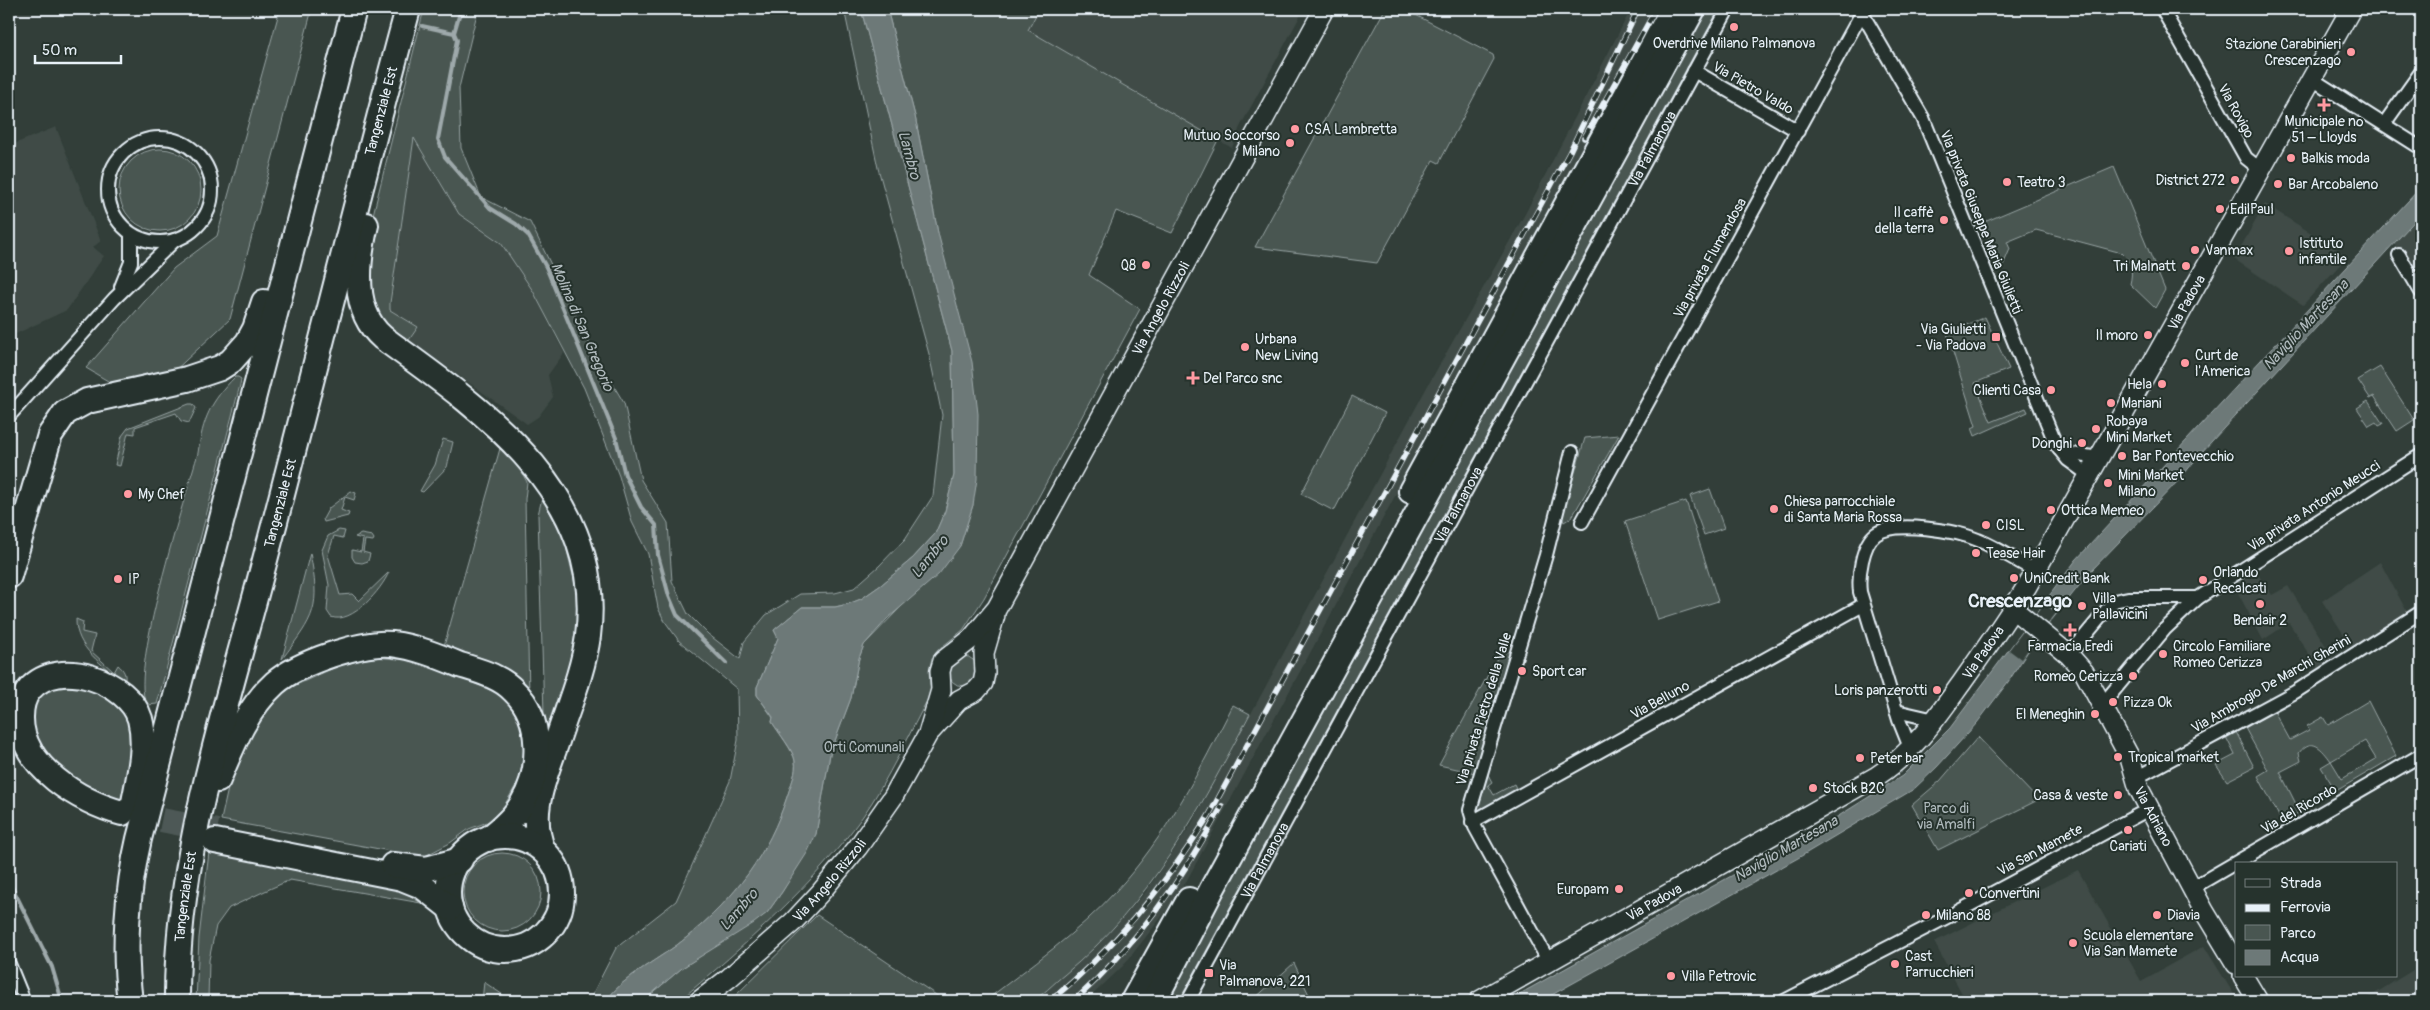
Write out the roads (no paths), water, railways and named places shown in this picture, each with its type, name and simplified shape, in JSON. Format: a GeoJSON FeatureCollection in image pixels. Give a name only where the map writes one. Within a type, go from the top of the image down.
{"type":"FeatureCollection","features":[{"type":"Feature","properties":{"kind":"highway"},"geometry":{"type":"LineString","coordinates":[[130,1001],[128,956],[130,895],[142,825],[354,9]]}},
{"type":"Feature","properties":{"kind":"highway","name":"Tangenziale Est"},"geometry":{"type":"LineString","coordinates":[[177,1001],[178,951],[209,836],[216,740],[262,574],[380,110],[408,9]]}},
{"type":"Feature","properties":{"kind":"highway"},"geometry":{"type":"LineString","coordinates":[[1133,1001],[1673,9]]}},
{"type":"Feature","properties":{"kind":"highway"},"geometry":{"type":"LineString","coordinates":[[1154,1001],[1217,880],[1693,9]]}},
{"type":"Feature","properties":{"kind":"highway"},"geometry":{"type":"LineString","coordinates":[[209,836],[402,878],[426,889],[450,908],[458,924],[468,936],[480,944],[494,949],[522,948],[534,942],[546,933],[554,922],[562,902],[559,874],[553,862],[543,850],[536,828],[537,804],[580,670],[587,638],[589,609],[583,561],[573,530],[556,497],[509,436],[459,392],[383,338],[368,321],[361,301],[359,269],[361,245],[383,149],[380,110]]}},
{"type":"Feature","properties":{"kind":"highway"},"geometry":{"type":"LineString","coordinates":[[9,576],[50,435],[61,418],[70,408],[87,401],[205,374],[231,361],[248,342],[255,329],[274,269],[292,246]]}},
{"type":"Feature","properties":{"kind":"highway"},"geometry":{"type":"LineString","coordinates":[[209,836],[240,732],[259,700],[270,688],[288,674],[304,665],[352,650],[384,644],[417,649],[490,675],[509,686],[525,704],[535,733],[536,757],[528,794],[518,811],[488,839],[472,847],[460,860],[450,882],[450,908]]}},
{"type":"Feature","properties":{"kind":"highway"},"geometry":{"type":"LineString","coordinates":[[9,737],[20,756],[56,794],[84,811],[121,818],[70,791],[50,774],[28,747],[22,730],[21,710],[27,692],[40,680],[62,673],[84,675],[123,696],[132,704],[138,714],[143,745],[126,852],[126,886],[130,895]]}},
{"type":"Feature","properties":{"kind":"highway"},"geometry":{"type":"LineString","coordinates":[[209,836],[413,869],[432,869],[460,860]]}},
{"type":"Feature","properties":{"kind":"highway"},"geometry":{"type":"LineString","coordinates":[[488,839],[505,836],[519,838],[543,850]]}},
{"type":"Feature","properties":{"kind":"street","name":"Via Angelo Rizzoli"},"geometry":{"type":"LineString","coordinates":[[699,1001],[775,939],[820,894],[884,812],[928,734],[941,692],[940,670],[943,661],[971,639],[997,608],[1324,9]]}},
{"type":"Feature","properties":{"kind":"street","name":"Via Palmanova"},"geometry":{"type":"LineString","coordinates":[[1188,1001],[1728,9]]}},
{"type":"Feature","properties":{"kind":"street","name":"Via Rovigo"},"geometry":{"type":"LineString","coordinates":[[2162,9],[2246,158],[2261,170]]}},
{"type":"Feature","properties":{"kind":"street","name":"Via Padova"},"geometry":{"type":"LineString","coordinates":[[1479,1001],[1877,776],[1911,750],[1935,720],[2013,608],[2036,571],[2350,9]]}},
{"type":"Feature","properties":{"kind":"street","name":"Via privata Flumendosa"},"geometry":{"type":"LineString","coordinates":[[1582,522],[1863,11]]}},
{"type":"Feature","properties":{"kind":"street","name":"Via privata Giuseppe Maria Giulietti"},"geometry":{"type":"LineString","coordinates":[[1863,11],[1922,118],[2059,449],[2073,466],[2090,476]]}},
{"type":"Feature","properties":{"kind":"street","name":"Via Pietro Valdo"},"geometry":{"type":"LineString","coordinates":[[1694,71],[1798,131]]}},
{"type":"Feature","properties":{"kind":"street"},"geometry":{"type":"LineString","coordinates":[[2384,124],[2421,72]]}},
{"type":"Feature","properties":{"kind":"street"},"geometry":{"type":"LineString","coordinates":[[2312,79],[2421,148]]}},
{"type":"Feature","properties":{"kind":"street"},"geometry":{"type":"LineString","coordinates":[[9,416],[114,299],[175,240],[192,231],[205,217],[212,198],[212,186],[207,167],[195,151],[184,144],[166,138],[146,139],[129,148],[119,157],[110,174],[108,193],[111,209],[117,220],[131,234],[155,242],[175,240]]}},
{"type":"Feature","properties":{"kind":"street"},"geometry":{"type":"LineString","coordinates":[[114,299],[127,276],[131,262],[131,234]]}},
{"type":"Feature","properties":{"kind":"street"},"geometry":{"type":"LineString","coordinates":[[2400,255],[2421,292]]}},
{"type":"Feature","properties":{"kind":"street"},"geometry":{"type":"LineString","coordinates":[[2059,449],[2075,455],[2099,458]]}},
{"type":"Feature","properties":{"kind":"street","name":"Via privata Pietro della Valle"},"geometry":{"type":"LineString","coordinates":[[1472,822],[1470,810],[1546,555],[1572,452]]}},
{"type":"Feature","properties":{"kind":"street","name":"Via privata Antonio Meucci"},"geometry":{"type":"LineString","coordinates":[[2102,705],[2160,634],[2198,598],[2421,455]]}},
{"type":"Feature","properties":{"kind":"street"},"geometry":{"type":"LineString","coordinates":[[1911,750],[1896,711],[1860,587],[1861,573],[1869,544],[1876,534],[1884,530],[1899,528],[1956,534],[1982,542],[2036,571]]}},
{"type":"Feature","properties":{"kind":"street"},"geometry":{"type":"LineString","coordinates":[[2063,650],[2114,601],[2128,598],[2198,598]]}},
{"type":"Feature","properties":{"kind":"street","name":"Via Belluno"},"geometry":{"type":"LineString","coordinates":[[1472,822],[1864,605]]}},
{"type":"Feature","properties":{"kind":"street","name":"Via Angelo Rizzoli"},"geometry":{"type":"LineString","coordinates":[[928,734],[959,700],[970,694],[982,683],[984,653],[997,608]]}},
{"type":"Feature","properties":{"kind":"street","name":"Via Adriano"},"geometry":{"type":"LineString","coordinates":[[2013,608],[2063,650],[2084,672],[2131,760],[2134,779],[2149,808],[2235,962]]}},
{"type":"Feature","properties":{"kind":"street","name":"Via Ambrogio De Marchi Gherini"},"geometry":{"type":"LineString","coordinates":[[2134,779],[2295,692],[2421,612]]}},
{"type":"Feature","properties":{"kind":"street"},"geometry":{"type":"LineString","coordinates":[[954,652],[964,650],[972,652],[980,658],[984,666]]}},
{"type":"Feature","properties":{"kind":"street"},"geometry":{"type":"LineString","coordinates":[[941,679],[944,686],[951,692],[961,695],[970,694]]}},
{"type":"Feature","properties":{"kind":"street"},"geometry":{"type":"LineString","coordinates":[[1896,711],[1935,720]]}},
{"type":"Feature","properties":{"kind":"street","name":"Via del Ricordo"},"geometry":{"type":"LineString","coordinates":[[2237,862],[2421,755]]}},
{"type":"Feature","properties":{"kind":"street","name":"Via San Mamete"},"geometry":{"type":"LineString","coordinates":[[1784,1001],[1949,916],[2149,808]]}},
{"type":"Feature","properties":{"kind":"street"},"geometry":{"type":"LineString","coordinates":[[1472,822],[1549,962]]}},
{"type":"Feature","properties":{"kind":"street","name":"Via del Ricordo"},"geometry":{"type":"LineString","coordinates":[[2192,888],[2235,863]]}},
{"type":"Feature","properties":{"kind":"street"},"geometry":{"type":"LineString","coordinates":[[9,964],[24,1001]]}},
{"type":"Feature","properties":{"kind":"street"},"geometry":{"type":"LineString","coordinates":[[2245,978],[2258,1001]]}},
{"type":"Feature","properties":{"kind":"water","name":"Lambro"},"geometry":{"type":"Polygon","coordinates":[[[861,9],[887,9],[915,116],[938,233],[972,362],[978,414],[977,479],[973,505],[960,546],[939,574],[887,619],[864,645],[859,658],[851,698],[830,754],[816,834],[807,853],[767,913],[682,968],[643,1001],[606,1001],[623,983],[676,946],[720,907],[748,874],[771,836],[780,816],[795,769],[794,757],[789,747],[772,722],[773,717],[757,695],[757,687],[778,638],[774,630],[802,607],[835,607],[861,599],[913,558],[935,534],[945,511],[954,475],[952,351],[861,9]]]}},
{"type":"Feature","properties":{"kind":"water","name":"Naviglio Martesana"},"geometry":{"type":"Polygon","coordinates":[[[2421,187],[2421,214],[2200,454],[2181,478],[2091,571],[2034,642],[2008,682],[1977,723],[1914,789],[1798,858],[1541,1001],[1507,1001],[1837,817],[1902,776],[1950,728],[2076,560],[2421,187]]]}},
{"type":"Feature","properties":{"kind":"waterway","name":"Molina di San Gregorio"},"geometry":{"type":"LineString","coordinates":[[461,9],[454,33],[457,40],[438,139],[445,157],[490,208],[516,224],[528,235],[546,267],[616,438],[625,475],[641,507],[656,525],[658,555],[669,596],[677,615],[726,663]]}},
{"type":"Feature","properties":{"kind":"waterway"},"geometry":{"type":"LineString","coordinates":[[422,26],[454,33]]}},
{"type":"Feature","properties":{"kind":"waterway"},"geometry":{"type":"LineString","coordinates":[[9,881],[52,967],[62,1001]]}},
{"type":"Feature","properties":{"kind":"tunnel"},"geometry":{"type":"LineString","coordinates":[[126,813],[217,831]]}},
{"type":"Feature","properties":{"kind":"railway"},"geometry":{"type":"LineString","coordinates":[[1050,1001],[1096,960],[1137,915],[1175,867],[1209,815],[1570,151],[1638,9]]}},
{"type":"Feature","properties":{"kind":"railway"},"geometry":{"type":"LineString","coordinates":[[1584,138],[1656,9]]}},
{"type":"Feature","properties":{"kind":"railway"},"geometry":{"type":"LineString","coordinates":[[1074,1001],[1097,980],[1138,934],[1191,860],[1222,806]]}},
{"type":"Feature","properties":{"kind":"place","name":"Overdrive Milano Palmanova"},"geometry":{"type":"Point","coordinates":[1734,27]}},
{"type":"Feature","properties":{"kind":"place","name":"Stazione Carabinieri Crescenzago"},"geometry":{"type":"Point","coordinates":[2351,52]}},
{"type":"Feature","properties":{"kind":"place","name":"Municipale nº 51 – Lloyds"},"geometry":{"type":"Point","coordinates":[2324,105]}},
{"type":"Feature","properties":{"kind":"place","name":"CSA Lambretta"},"geometry":{"type":"Point","coordinates":[1295,129]}},
{"type":"Feature","properties":{"kind":"place","name":"Mutuo Soccorso Milano"},"geometry":{"type":"Point","coordinates":[1290,143]}},
{"type":"Feature","properties":{"kind":"place","name":"Balkis moda"},"geometry":{"type":"Point","coordinates":[2291,158]}},
{"type":"Feature","properties":{"kind":"place","name":"District 272"},"geometry":{"type":"Point","coordinates":[2235,180]}},
{"type":"Feature","properties":{"kind":"place","name":"Teatro 3"},"geometry":{"type":"Point","coordinates":[2007,182]}},
{"type":"Feature","properties":{"kind":"place","name":"Bar Arcobaleno"},"geometry":{"type":"Point","coordinates":[2278,184]}},
{"type":"Feature","properties":{"kind":"place","name":"EdilPaul"},"geometry":{"type":"Point","coordinates":[2220,209]}},
{"type":"Feature","properties":{"kind":"place","name":"Il caffè della terra"},"geometry":{"type":"Point","coordinates":[1944,220]}},
{"type":"Feature","properties":{"kind":"place","name":"Vanmax"},"geometry":{"type":"Point","coordinates":[2195,250]}},
{"type":"Feature","properties":{"kind":"place","name":"Istituto infantile"},"geometry":{"type":"Point","coordinates":[2289,251]}},
{"type":"Feature","properties":{"kind":"place","name":"Q8"},"geometry":{"type":"Point","coordinates":[1146,265]}},
{"type":"Feature","properties":{"kind":"place","name":"Tri Malnatt"},"geometry":{"type":"Point","coordinates":[2186,266]}},
{"type":"Feature","properties":{"kind":"place","name":"Il moro"},"geometry":{"type":"Point","coordinates":[2148,335]}},
{"type":"Feature","properties":{"kind":"place","name":"Via Giulietti - Via Padova"},"geometry":{"type":"Point","coordinates":[1996,337]}},
{"type":"Feature","properties":{"kind":"place","name":"Urbana New Living"},"geometry":{"type":"Point","coordinates":[1245,347]}},
{"type":"Feature","properties":{"kind":"place","name":"Curt de l'America"},"geometry":{"type":"Point","coordinates":[2185,363]}},
{"type":"Feature","properties":{"kind":"place","name":"Del Parco snc"},"geometry":{"type":"Point","coordinates":[1193,378]}},
{"type":"Feature","properties":{"kind":"place","name":"Hela"},"geometry":{"type":"Point","coordinates":[2162,384]}},
{"type":"Feature","properties":{"kind":"place","name":"Clienti Casa"},"geometry":{"type":"Point","coordinates":[2051,390]}},
{"type":"Feature","properties":{"kind":"place","name":"Mariani"},"geometry":{"type":"Point","coordinates":[2111,403]}},
{"type":"Feature","properties":{"kind":"place","name":"Robaya Mini Market"},"geometry":{"type":"Point","coordinates":[2096,429]}},
{"type":"Feature","properties":{"kind":"place","name":"Donghi"},"geometry":{"type":"Point","coordinates":[2082,443]}},
{"type":"Feature","properties":{"kind":"place","name":"Bar Pontevecchio"},"geometry":{"type":"Point","coordinates":[2122,456]}},
{"type":"Feature","properties":{"kind":"place","name":"Mini Market Milano"},"geometry":{"type":"Point","coordinates":[2108,483]}},
{"type":"Feature","properties":{"kind":"place","name":"My Chef"},"geometry":{"type":"Point","coordinates":[128,494]}},
{"type":"Feature","properties":{"kind":"place","name":"Chiesa parrocchiale di Santa Maria Rossa"},"geometry":{"type":"Point","coordinates":[1774,509]}},
{"type":"Feature","properties":{"kind":"place","name":"Ottica Memeo"},"geometry":{"type":"Point","coordinates":[2051,510]}},
{"type":"Feature","properties":{"kind":"place","name":"CISL"},"geometry":{"type":"Point","coordinates":[1986,525]}},
{"type":"Feature","properties":{"kind":"place","name":"Tease Hair"},"geometry":{"type":"Point","coordinates":[1976,553]}},
{"type":"Feature","properties":{"kind":"place","name":"UniCredit Bank"},"geometry":{"type":"Point","coordinates":[2014,578]}},
{"type":"Feature","properties":{"kind":"place","name":"IP"},"geometry":{"type":"Point","coordinates":[118,579]}},
{"type":"Feature","properties":{"kind":"place","name":"Orlando Recalcati"},"geometry":{"type":"Point","coordinates":[2203,580]}},
{"type":"Feature","properties":{"kind":"place","name":"Bendair 2"},"geometry":{"type":"Point","coordinates":[2260,604]}},
{"type":"Feature","properties":{"kind":"place","name":"Villa Pallavicini"},"geometry":{"type":"Point","coordinates":[2082,606]}},
{"type":"Feature","properties":{"kind":"place","name":"Farmacia Eredi"},"geometry":{"type":"Point","coordinates":[2070,630]}},
{"type":"Feature","properties":{"kind":"place","name":"Circolo Familiare Romeo Cerizza"},"geometry":{"type":"Point","coordinates":[2163,654]}},
{"type":"Feature","properties":{"kind":"place","name":"Sport car"},"geometry":{"type":"Point","coordinates":[1522,671]}},
{"type":"Feature","properties":{"kind":"place","name":"Romeo Cerizza"},"geometry":{"type":"Point","coordinates":[2133,676]}},
{"type":"Feature","properties":{"kind":"place","name":"Loris panzerotti"},"geometry":{"type":"Point","coordinates":[1937,690]}},
{"type":"Feature","properties":{"kind":"place","name":"Pizza Ok"},"geometry":{"type":"Point","coordinates":[2113,702]}},
{"type":"Feature","properties":{"kind":"place","name":"El Meneghin"},"geometry":{"type":"Point","coordinates":[2095,714]}},
{"type":"Feature","properties":{"kind":"place","name":"Tropical market"},"geometry":{"type":"Point","coordinates":[2118,757]}},
{"type":"Feature","properties":{"kind":"place","name":"Peter bar"},"geometry":{"type":"Point","coordinates":[1860,758]}},
{"type":"Feature","properties":{"kind":"place","name":"Stock B2C"},"geometry":{"type":"Point","coordinates":[1813,788]}},
{"type":"Feature","properties":{"kind":"place","name":"Casa & veste"},"geometry":{"type":"Point","coordinates":[2118,795]}},
{"type":"Feature","properties":{"kind":"place","name":"Cariati"},"geometry":{"type":"Point","coordinates":[2128,830]}},
{"type":"Feature","properties":{"kind":"place","name":"Europam"},"geometry":{"type":"Point","coordinates":[1619,889]}},
{"type":"Feature","properties":{"kind":"place","name":"Convertini"},"geometry":{"type":"Point","coordinates":[1969,893]}},
{"type":"Feature","properties":{"kind":"place","name":"Milano 88"},"geometry":{"type":"Point","coordinates":[1926,915]}},
{"type":"Feature","properties":{"kind":"place","name":"Diavia"},"geometry":{"type":"Point","coordinates":[2157,915]}},
{"type":"Feature","properties":{"kind":"place","name":"Scuola elementare Via San Mamete"},"geometry":{"type":"Point","coordinates":[2073,943]}},
{"type":"Feature","properties":{"kind":"place","name":"Cast Parrucchieri"},"geometry":{"type":"Point","coordinates":[1895,964]}},
{"type":"Feature","properties":{"kind":"place","name":"Via Palmanova, 221"},"geometry":{"type":"Point","coordinates":[1209,973]}},
{"type":"Feature","properties":{"kind":"place","name":"Villa Petrovic"},"geometry":{"type":"Point","coordinates":[1671,976]}},
{"type":"Feature","properties":{"kind":"district","name":"Crescenzago"},"geometry":{"type":"Point","coordinates":[2020,601]}},
{"type":"Feature","properties":{"kind":"park label","name":"Orti Comunali"},"geometry":{"type":"Point","coordinates":[864,747]}},
{"type":"Feature","properties":{"kind":"park label","name":"Parco di via Amalfi"},"geometry":{"type":"Point","coordinates":[1946,816]}}]}
